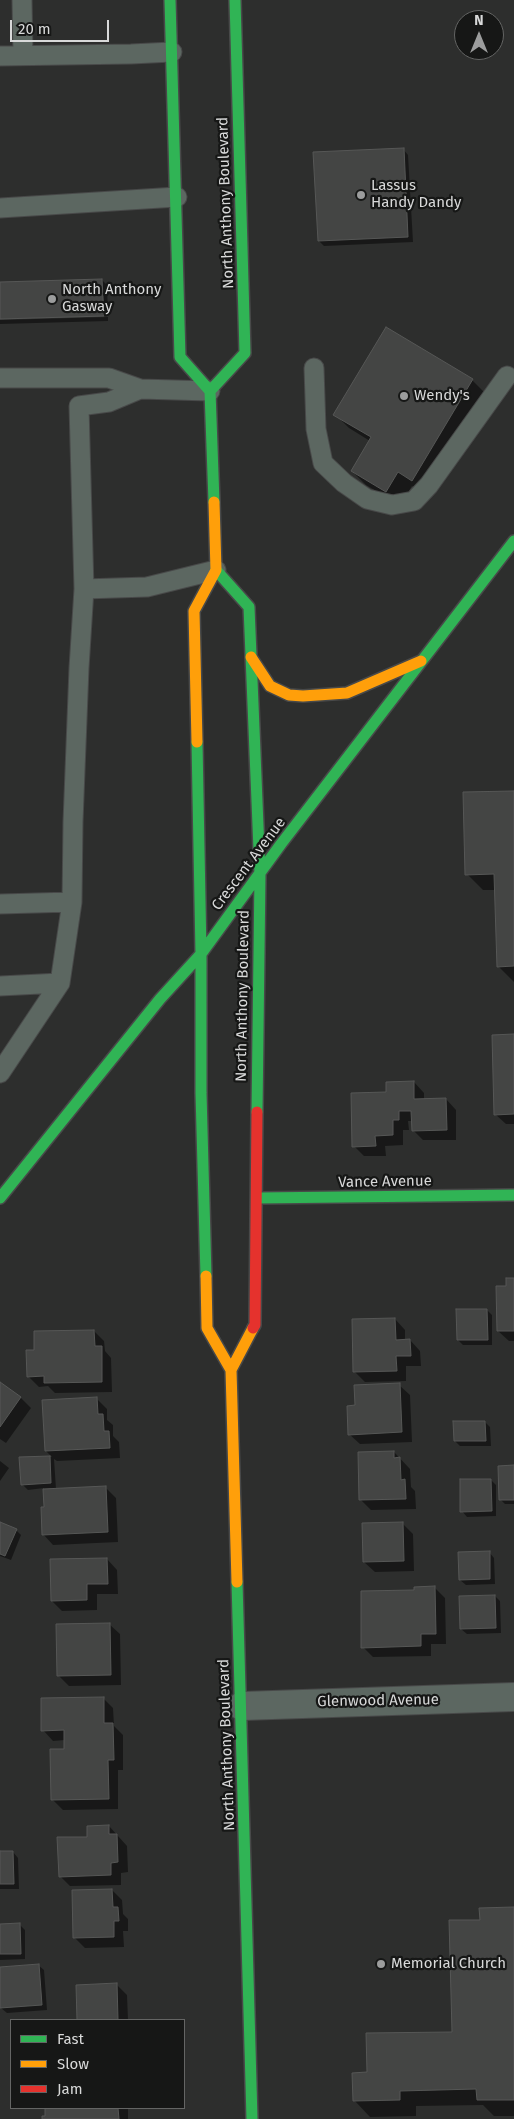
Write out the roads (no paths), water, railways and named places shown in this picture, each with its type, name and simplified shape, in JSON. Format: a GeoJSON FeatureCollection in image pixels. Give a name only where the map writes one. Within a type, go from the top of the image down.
{"type":"FeatureCollection","features":[{"type":"Feature","properties":{"kind":"main road"},"geometry":{"type":"LineString","coordinates":[[170,0],[180,357],[210,391]]}},
{"type":"Feature","properties":{"kind":"main road","name":"North Anthony Boulevard"},"geometry":{"type":"LineString","coordinates":[[235,0],[246,353],[210,391],[216,570],[194,612],[201,954],[201,1093],[207,1328],[231,1370],[242,1706],[252,2119]]}},
{"type":"Feature","properties":{"kind":"main road","name":"Crescent Avenue"},"geometry":{"type":"LineString","coordinates":[[0,1198],[160,999],[201,954],[514,541]]}},
{"type":"Feature","properties":{"kind":"main road","name":"North Anthony Boulevard"},"geometry":{"type":"LineString","coordinates":[[216,570],[249,607],[260,874],[257,1078],[258,1198],[255,1325],[231,1370]]}},
{"type":"Feature","properties":{"kind":"main road"},"geometry":{"type":"LineString","coordinates":[[251,657],[270,686],[289,695],[303,696],[347,693],[422,661]]}},
{"type":"Feature","properties":{"kind":"main road","name":"Vance Avenue"},"geometry":{"type":"LineString","coordinates":[[258,1198],[514,1195]]}},
{"type":"Feature","properties":{"kind":"street","name":"Glenwood Avenue"},"geometry":{"type":"LineString","coordinates":[[242,1706],[514,1697]]}},
{"type":"Feature","properties":{"kind":"lane"},"geometry":{"type":"LineString","coordinates":[[22,0],[23,55]]}},
{"type":"Feature","properties":{"kind":"lane"},"geometry":{"type":"LineString","coordinates":[[0,56],[172,52]]}},
{"type":"Feature","properties":{"kind":"lane"},"geometry":{"type":"LineString","coordinates":[[0,208],[177,197]]}},
{"type":"Feature","properties":{"kind":"lane"},"geometry":{"type":"LineString","coordinates":[[314,368],[316,429],[323,462],[344,484],[367,499],[392,505],[414,501],[429,485],[507,376]]}},
{"type":"Feature","properties":{"kind":"lane"},"geometry":{"type":"LineString","coordinates":[[0,378],[109,378],[140,389],[210,391]]}},
{"type":"Feature","properties":{"kind":"lane"},"geometry":{"type":"LineString","coordinates":[[0,1073],[60,983],[72,902],[78,668],[84,589],[78,406],[109,402],[140,389]]}},
{"type":"Feature","properties":{"kind":"lane"},"geometry":{"type":"LineString","coordinates":[[84,589],[147,587],[216,570]]}},
{"type":"Feature","properties":{"kind":"lane"},"geometry":{"type":"LineString","coordinates":[[0,904],[72,902]]}},
{"type":"Feature","properties":{"kind":"lane"},"geometry":{"type":"LineString","coordinates":[[0,986],[60,983]]}},
{"type":"Feature","properties":{"kind":"place","name":"Lassus Handy Dandy"},"geometry":{"type":"Point","coordinates":[361,195]}},
{"type":"Feature","properties":{"kind":"place","name":"North Anthony Gasway"},"geometry":{"type":"Point","coordinates":[52,299]}},
{"type":"Feature","properties":{"kind":"place","name":"Wendy's"},"geometry":{"type":"Point","coordinates":[404,396]}},
{"type":"Feature","properties":{"kind":"place","name":"Memorial Church"},"geometry":{"type":"Point","coordinates":[381,1964]}}]}
